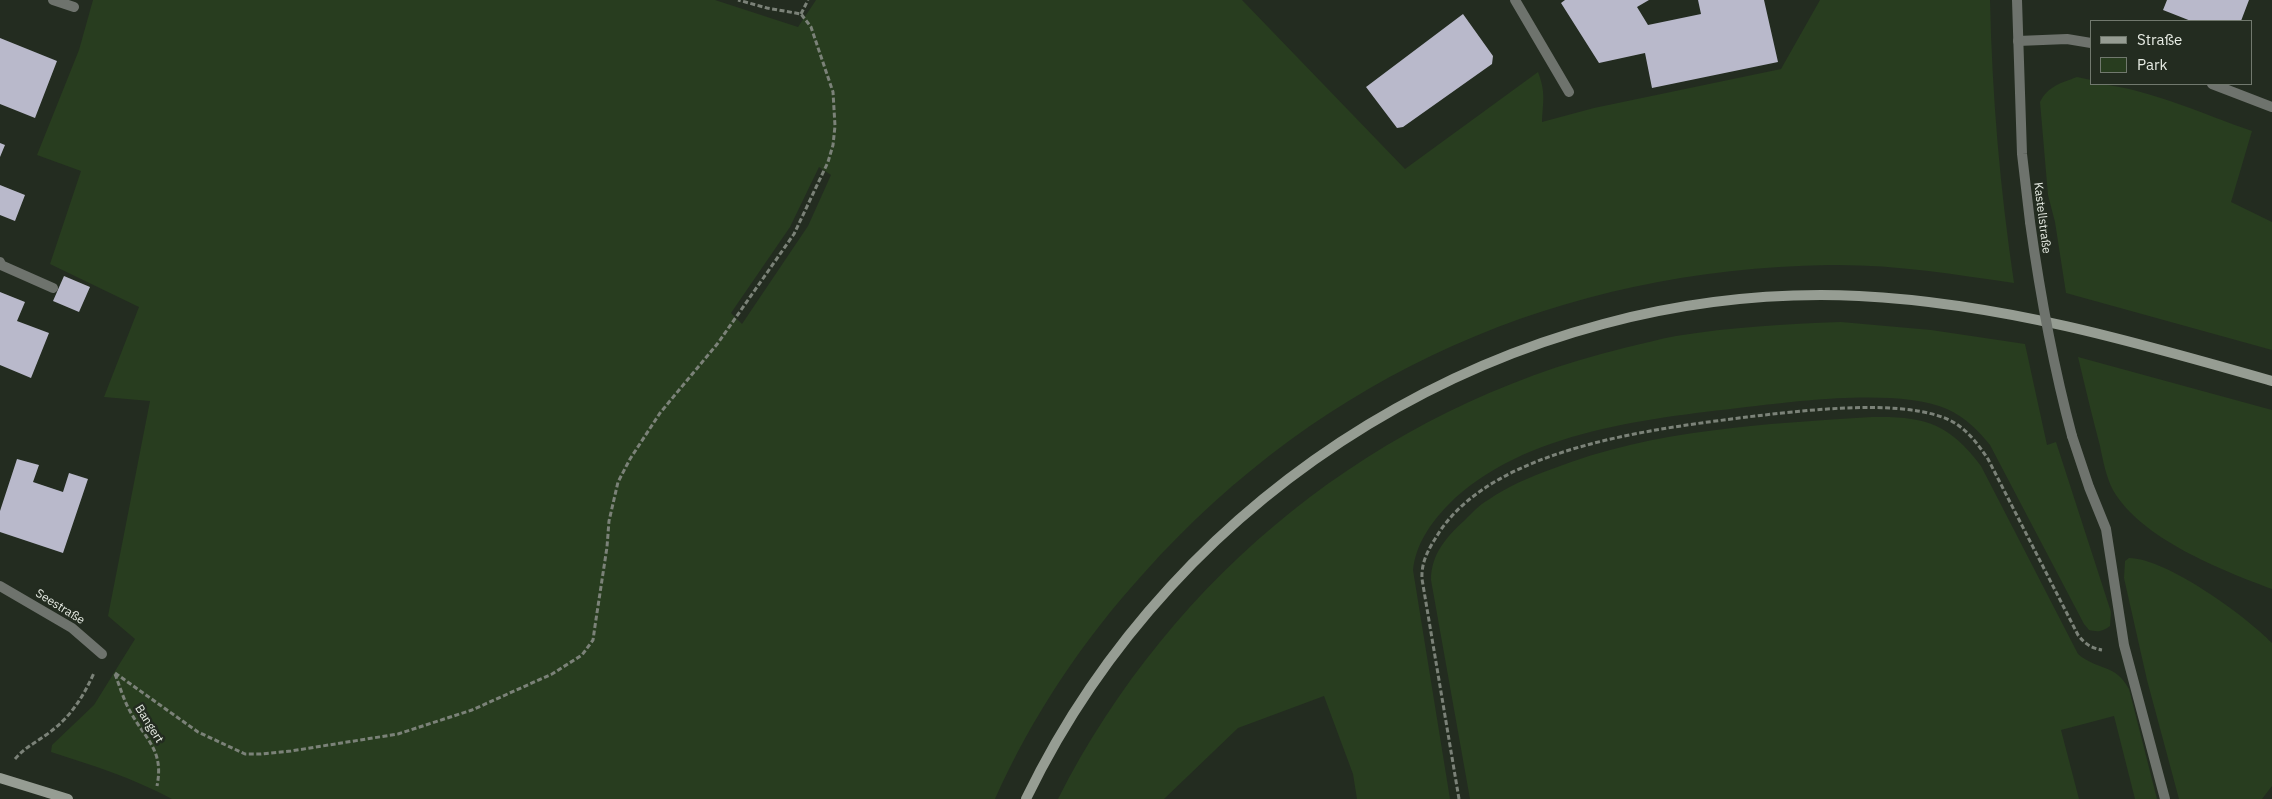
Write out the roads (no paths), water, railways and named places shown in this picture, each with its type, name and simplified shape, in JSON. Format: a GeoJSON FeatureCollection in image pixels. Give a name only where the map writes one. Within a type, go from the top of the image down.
{"type":"FeatureCollection","features":[{"type":"Feature","properties":{"kind":"main road"},"geometry":{"type":"LineString","coordinates":[[1026,799],[1060,735],[1095,680],[1128,635],[1168,587],[1244,513],[1337,442],[1385,413],[1432,388],[1482,365],[1540,343],[1600,325],[1663,311],[1726,301],[1789,296],[1856,296],[1926,301],[2011,313],[2135,341],[2272,381]]}},
{"type":"Feature","properties":{"kind":"main road"},"geometry":{"type":"LineString","coordinates":[[0,778],[68,799]]}},
{"type":"Feature","properties":{"kind":"street"},"geometry":{"type":"LineString","coordinates":[[53,0],[74,7]]}},
{"type":"Feature","properties":{"kind":"street"},"geometry":{"type":"LineString","coordinates":[[1514,0],[1569,92]]}},
{"type":"Feature","properties":{"kind":"street","name":"Kastellstraße"},"geometry":{"type":"LineString","coordinates":[[2017,0],[2022,154],[2038,280],[2056,375],[2072,436],[2089,487],[2106,529],[2124,645],[2166,799]]}},
{"type":"Feature","properties":{"kind":"street"},"geometry":{"type":"LineString","coordinates":[[2018,41],[2067,39],[2090,43]]}},
{"type":"Feature","properties":{"kind":"street"},"geometry":{"type":"LineString","coordinates":[[2215,85],[2272,107]]}},
{"type":"Feature","properties":{"kind":"street"},"geometry":{"type":"LineString","coordinates":[[0,262],[1,265],[53,288]]}},
{"type":"Feature","properties":{"kind":"street","name":"Seestraße"},"geometry":{"type":"LineString","coordinates":[[0,586],[72,628],[102,654]]}}]}
